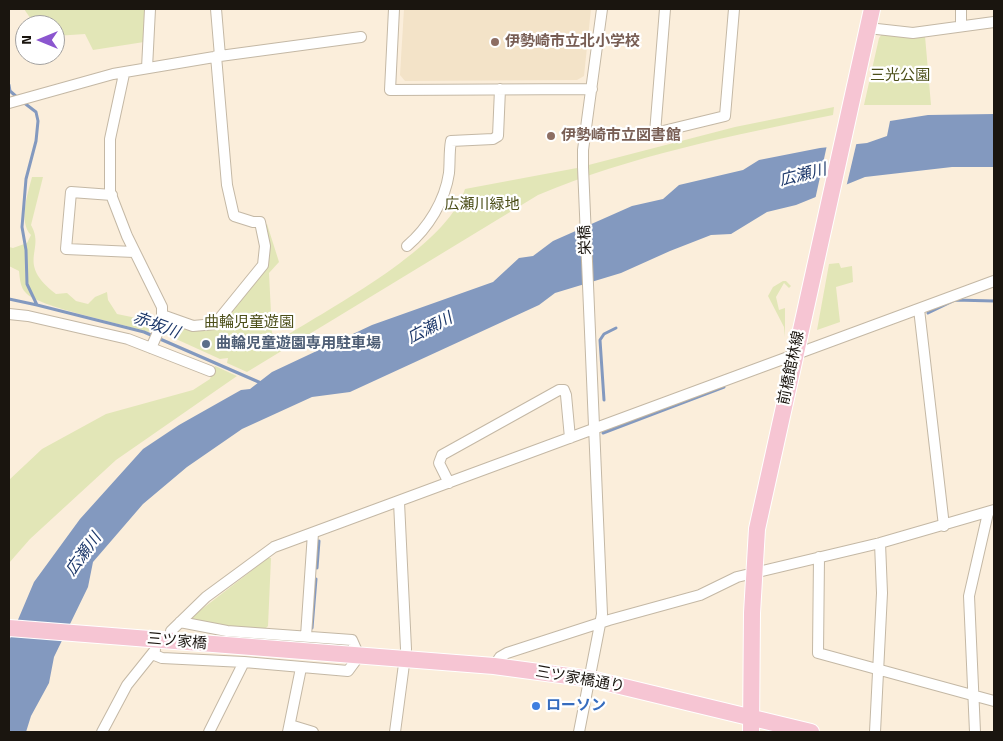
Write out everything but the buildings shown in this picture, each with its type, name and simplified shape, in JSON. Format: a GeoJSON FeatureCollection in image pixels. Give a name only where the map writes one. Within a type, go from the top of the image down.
{"type":"FeatureCollection","features":[{"type":"Feature","properties":{"kind":"main road","name":"前橋館林線"},"geometry":{"type":"LineString","coordinates":[[751,725],[754,573],[761,510],[872,9]]}},
{"type":"Feature","properties":{"kind":"main road","name":"三ツ家橋"},"geometry":{"type":"LineString","coordinates":[[9,628],[352,655]]}},
{"type":"Feature","properties":{"kind":"main road","name":"三ツ家橋通り"},"geometry":{"type":"LineString","coordinates":[[352,655],[494,666],[591,679],[751,725],[811,732]]}},
{"type":"Feature","properties":{"kind":"street"},"geometry":{"type":"LineString","coordinates":[[147,68],[150,9]]}},
{"type":"Feature","properties":{"kind":"street"},"geometry":{"type":"LineString","coordinates":[[162,315],[193,326],[215,324],[259,271],[264,259],[260,222],[253,222],[234,216],[227,185],[216,9]]}},
{"type":"Feature","properties":{"kind":"street"},"geometry":{"type":"LineString","coordinates":[[394,9],[390,90],[592,89]]}},
{"type":"Feature","properties":{"kind":"street","name":"栄橋"},"geometry":{"type":"LineString","coordinates":[[580,732],[602,622],[583,150],[602,9]]}},
{"type":"Feature","properties":{"kind":"street"},"geometry":{"type":"LineString","coordinates":[[664,9],[655,133],[725,116],[734,9]]}},
{"type":"Feature","properties":{"kind":"street"},"geometry":{"type":"LineString","coordinates":[[961,9],[961,26]]}},
{"type":"Feature","properties":{"kind":"street"},"geometry":{"type":"LineString","coordinates":[[868,28],[914,33],[994,22]]}},
{"type":"Feature","properties":{"kind":"street"},"geometry":{"type":"LineString","coordinates":[[13,101],[113,74],[124,74],[147,68],[218,56],[361,37]]}},
{"type":"Feature","properties":{"kind":"street"},"geometry":{"type":"LineString","coordinates":[[124,74],[110,139],[110,181],[112,195],[134,252],[159,300],[162,315],[158,332],[151,348]]}},
{"type":"Feature","properties":{"kind":"street"},"geometry":{"type":"LineString","coordinates":[[406,246],[428,224],[438,207],[449,173],[451,141],[493,139],[498,136],[500,89]]}},
{"type":"Feature","properties":{"kind":"street"},"geometry":{"type":"LineString","coordinates":[[112,195],[71,192],[66,249],[134,252]]}},
{"type":"Feature","properties":{"kind":"street"},"geometry":{"type":"LineString","coordinates":[[171,631],[206,597],[268,551],[994,280]]}},
{"type":"Feature","properties":{"kind":"street"},"geometry":{"type":"LineString","coordinates":[[919,309],[944,526]]}},
{"type":"Feature","properties":{"kind":"street"},"geometry":{"type":"LineString","coordinates":[[9,314],[128,339],[210,371]]}},
{"type":"Feature","properties":{"kind":"street"},"geometry":{"type":"LineString","coordinates":[[449,483],[439,463],[442,455],[559,390],[564,390],[566,395],[567,425],[570,438]]}},
{"type":"Feature","properties":{"kind":"street"},"geometry":{"type":"LineString","coordinates":[[395,732],[406,660],[399,502]]}},
{"type":"Feature","properties":{"kind":"street"},"geometry":{"type":"LineString","coordinates":[[494,666],[500,657],[507,653],[602,622],[700,595],[737,577],[880,543],[991,512]]}},
{"type":"Feature","properties":{"kind":"street"},"geometry":{"type":"LineString","coordinates":[[975,732],[969,596],[991,512]]}},
{"type":"Feature","properties":{"kind":"street"},"geometry":{"type":"LineString","coordinates":[[306,636],[312,533]]}},
{"type":"Feature","properties":{"kind":"street"},"geometry":{"type":"LineString","coordinates":[[876,732],[883,577],[880,543]]}},
{"type":"Feature","properties":{"kind":"street"},"geometry":{"type":"LineString","coordinates":[[819,557],[818,653],[994,702]]}},
{"type":"Feature","properties":{"kind":"street"},"geometry":{"type":"LineString","coordinates":[[102,732],[127,685],[154,652],[162,658],[244,662],[348,671],[352,655],[352,640],[227,631],[180,622]]}},
{"type":"Feature","properties":{"kind":"street"},"geometry":{"type":"LineString","coordinates":[[209,732],[244,662]]}},
{"type":"Feature","properties":{"kind":"street"},"geometry":{"type":"LineString","coordinates":[[301,668],[289,729],[313,732]]}},
{"type":"Feature","properties":{"kind":"shaded area","name":"伊勢崎市立北小学校"},"geometry":{"type":"Polygon","coordinates":[[[404,9],[591,9],[584,76],[577,80],[405,81],[400,75],[404,9]]]}},
{"type":"Feature","properties":{"kind":"green space"},"geometry":{"type":"Polygon","coordinates":[[[24,9],[146,9],[144,42],[93,50],[85,34],[65,35],[65,15],[28,15],[24,9]]]}},
{"type":"Feature","properties":{"kind":"green space","name":"三光公園"},"geometry":{"type":"Polygon","coordinates":[[[882,34],[908,38],[925,36],[931,105],[864,105],[879,38],[882,34]]]}},
{"type":"Feature","properties":{"kind":"green space","name":"広瀬川緑地"},"geometry":{"type":"Polygon","coordinates":[[[834,107],[833,115],[758,130],[646,158],[573,181],[538,195],[247,372],[227,363],[228,358],[220,359],[165,334],[170,320],[190,330],[216,328],[266,269],[269,253],[265,226],[267,224],[279,262],[269,273],[272,333],[281,339],[357,292],[413,253],[436,232],[454,211],[465,189],[577,168],[735,127],[834,107]]]}},
{"type":"Feature","properties":{"kind":"green space"},"geometry":{"type":"Polygon","coordinates":[[[32,177],[43,177],[31,225],[35,234],[34,265],[44,283],[56,294],[67,293],[76,301],[88,304],[95,297],[107,292],[108,300],[117,314],[151,321],[153,329],[148,332],[47,304],[24,291],[19,271],[9,266],[9,247],[13,248],[27,243],[31,235],[25,223],[25,207],[32,177]]]}},
{"type":"Feature","properties":{"kind":"green space"},"geometry":{"type":"Polygon","coordinates":[[[839,263],[841,268],[852,266],[853,282],[836,287],[840,322],[817,330],[829,264],[839,263]]]}},
{"type":"Feature","properties":{"kind":"green space"},"geometry":{"type":"Polygon","coordinates":[[[786,281],[791,286],[789,288],[784,283],[776,297],[779,310],[785,308],[785,337],[784,327],[768,296],[773,287],[786,281]]]}},
{"type":"Feature","properties":{"kind":"green space"},"geometry":{"type":"Polygon","coordinates":[[[215,366],[237,376],[116,460],[30,539],[9,563],[9,480],[42,449],[106,414],[193,390],[210,379],[215,366]]]}},
{"type":"Feature","properties":{"kind":"green space"},"geometry":{"type":"Polygon","coordinates":[[[268,558],[271,558],[268,626],[265,629],[224,626],[193,620],[193,616],[268,558]]]}},
{"type":"Feature","properties":{"kind":"water","name":"広瀬川"},"geometry":{"type":"Polygon","coordinates":[[[994,114],[994,167],[952,167],[865,177],[796,205],[767,212],[731,234],[711,235],[621,273],[555,293],[539,305],[350,392],[312,397],[242,429],[187,467],[143,504],[93,562],[88,587],[54,657],[49,683],[31,716],[26,732],[9,732],[9,641],[34,582],[80,519],[143,449],[179,425],[241,390],[250,389],[272,372],[372,325],[493,282],[519,258],[533,256],[553,241],[632,206],[663,199],[679,185],[743,170],[759,160],[820,148],[867,143],[887,136],[890,121],[928,115],[994,114]]]}},
{"type":"Feature","properties":{"kind":"pier"},"geometry":{"type":"Polygon","coordinates":[[[857,141],[846,188],[815,200],[827,145],[857,141]]]}},
{"type":"Feature","properties":{"kind":"waterway"},"geometry":{"type":"LineString","coordinates":[[9,85],[10,91],[18,98]]}},
{"type":"Feature","properties":{"kind":"waterway"},"geometry":{"type":"LineString","coordinates":[[23,102],[36,112],[38,121],[36,141],[26,179],[22,227],[26,250],[27,284],[37,305]]}},
{"type":"Feature","properties":{"kind":"waterway","name":"赤坂川"},"geometry":{"type":"LineString","coordinates":[[9,299],[144,332],[261,383]]}},
{"type":"Feature","properties":{"kind":"waterway"},"geometry":{"type":"LineString","coordinates":[[928,313],[955,300],[994,301]]}},
{"type":"Feature","properties":{"kind":"waterway"},"geometry":{"type":"LineString","coordinates":[[604,400],[600,340],[604,334],[616,328]]}},
{"type":"Feature","properties":{"kind":"waterway"},"geometry":{"type":"LineString","coordinates":[[603,433],[724,387]]}},
{"type":"Feature","properties":{"kind":"waterway"},"geometry":{"type":"LineString","coordinates":[[317,568],[319,541]]}},
{"type":"Feature","properties":{"kind":"waterway"},"geometry":{"type":"LineString","coordinates":[[312,628],[316,579]]}},
{"type":"Feature","properties":{"kind":"place","name":"伊勢崎市立北小学校"},"geometry":{"type":"Point","coordinates":[495,42]}},
{"type":"Feature","properties":{"kind":"place","name":"伊勢崎市立図書館"},"geometry":{"type":"Point","coordinates":[551,136]}},
{"type":"Feature","properties":{"kind":"place","name":"曲輪児童遊園専用駐車場"},"geometry":{"type":"Point","coordinates":[206,344]}},
{"type":"Feature","properties":{"kind":"place","name":"ローソン"},"geometry":{"type":"Point","coordinates":[536,706]}},
{"type":"Feature","properties":{"kind":"park label","name":"曲輪児童遊園"},"geometry":{"type":"Point","coordinates":[249,323]}}]}
